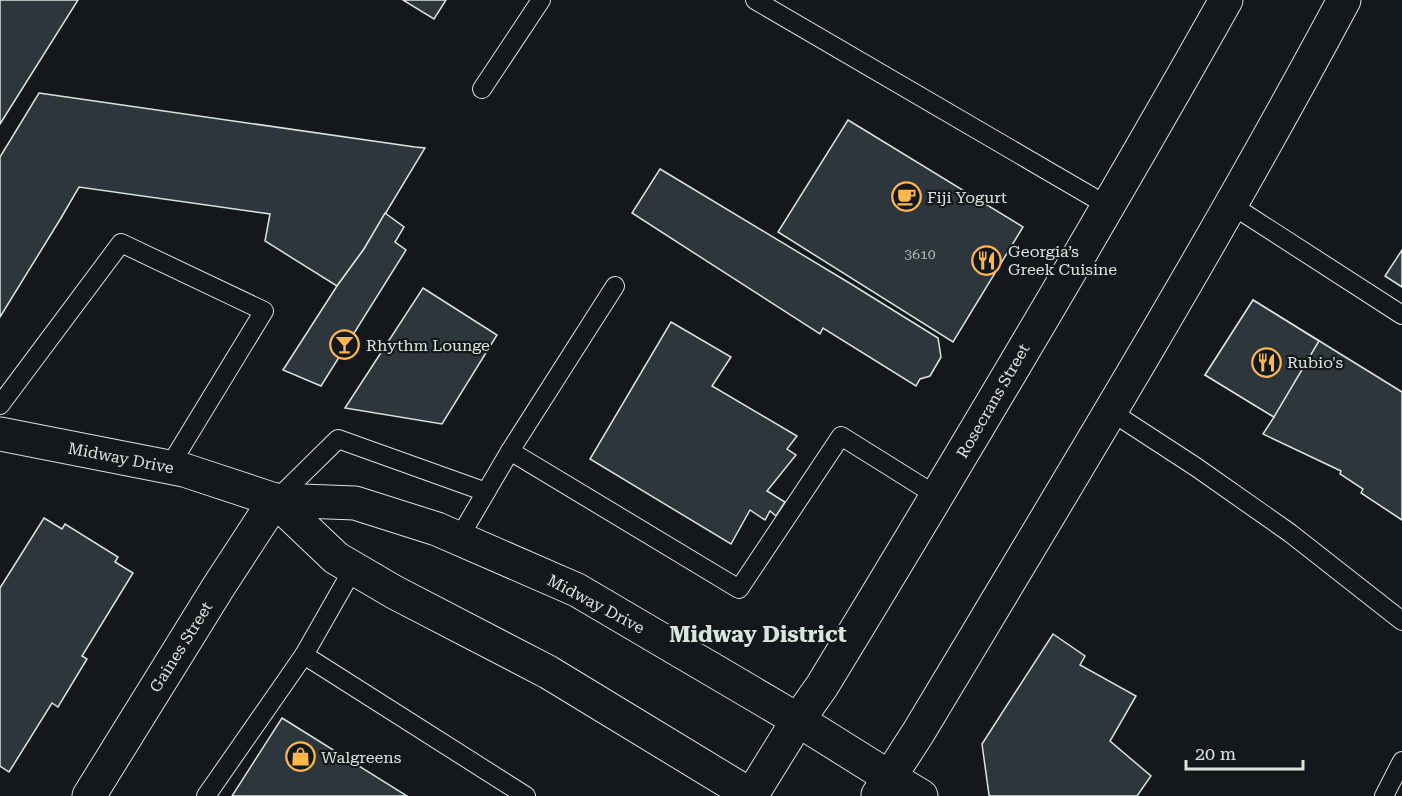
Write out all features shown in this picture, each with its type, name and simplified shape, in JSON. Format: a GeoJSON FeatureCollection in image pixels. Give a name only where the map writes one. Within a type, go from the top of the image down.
{"type":"FeatureCollection","features":[{"type":"Feature","properties":{"kind":"main road","name":"Rosecrans Street"},"geometry":{"type":"LineString","coordinates":[[751,796],[822,686],[937,496],[1226,0]]}},
{"type":"Feature","properties":{"kind":"main road"},"geometry":{"type":"LineString","coordinates":[[883,787],[918,733],[1110,411],[1307,69],[1344,0]]}},
{"type":"Feature","properties":{"kind":"main road","name":"Midway Drive"},"geometry":{"type":"LineString","coordinates":[[0,434],[184,470],[275,500],[355,503],[437,529],[577,590],[798,720],[883,787],[921,796]]}},
{"type":"Feature","properties":{"kind":"main road","name":"Midway Drive"},"geometry":{"type":"LineString","coordinates":[[275,500],[336,558],[394,592],[548,672],[751,796]]}},
{"type":"Feature","properties":{"kind":"main road","name":"Gaines Street"},"geometry":{"type":"LineString","coordinates":[[89,796],[275,500]]}},
{"type":"Feature","properties":{"kind":"lane"},"geometry":{"type":"LineString","coordinates":[[483,89],[541,0]]}},
{"type":"Feature","properties":{"kind":"lane"},"geometry":{"type":"LineString","coordinates":[[755,0],[1108,206]]}},
{"type":"Feature","properties":{"kind":"lane"},"geometry":{"type":"LineString","coordinates":[[1230,204],[1402,315]]}},
{"type":"Feature","properties":{"kind":"lane"},"geometry":{"type":"LineString","coordinates":[[0,405],[120,243],[264,311],[169,467]]}},
{"type":"Feature","properties":{"kind":"lane"},"geometry":{"type":"LineString","coordinates":[[459,538],[510,451],[615,286]]}},
{"type":"Feature","properties":{"kind":"lane"},"geometry":{"type":"LineString","coordinates":[[1110,411],[1196,466],[1290,533],[1402,621]]}},
{"type":"Feature","properties":{"kind":"lane"},"geometry":{"type":"LineString","coordinates":[[510,451],[739,589],[841,436],[937,496]]}},
{"type":"Feature","properties":{"kind":"lane"},"geometry":{"type":"LineString","coordinates":[[275,500],[338,439],[486,492]]}},
{"type":"Feature","properties":{"kind":"lane"},"geometry":{"type":"LineString","coordinates":[[206,796],[304,655],[353,568]]}},
{"type":"Feature","properties":{"kind":"lane"},"geometry":{"type":"LineString","coordinates":[[304,655],[526,796]]}},
{"type":"Feature","properties":{"kind":"lane"},"geometry":{"type":"LineString","coordinates":[[1384,796],[1402,761]]}},
{"type":"Feature","properties":{"kind":"building"},"geometry":{"type":"Polygon","coordinates":[[[0,0],[78,0],[0,124],[0,0]]]}},
{"type":"Feature","properties":{"kind":"building"},"geometry":{"type":"Polygon","coordinates":[[[403,0],[446,0],[434,19],[403,0]]]}},
{"type":"Feature","properties":{"kind":"building"},"geometry":{"type":"Polygon","coordinates":[[[39,93],[425,148],[364,249],[337,286],[265,241],[270,214],[79,187],[0,317],[0,157],[39,93]]]}},
{"type":"Feature","properties":{"kind":"building"},"geometry":{"type":"Polygon","coordinates":[[[848,120],[1023,227],[953,342],[778,232],[848,120]]]}},
{"type":"Feature","properties":{"kind":"building"},"geometry":{"type":"Polygon","coordinates":[[[660,169],[938,338],[941,357],[930,376],[920,379],[916,386],[823,328],[820,334],[632,213],[660,169]]]}},
{"type":"Feature","properties":{"kind":"building"},"geometry":{"type":"Polygon","coordinates":[[[385,213],[404,227],[395,242],[406,250],[321,386],[283,370],[337,286],[364,249],[385,213]]]}},
{"type":"Feature","properties":{"kind":"building"},"geometry":{"type":"Polygon","coordinates":[[[1402,250],[1402,287],[1385,276],[1402,250]]]}},
{"type":"Feature","properties":{"kind":"building"},"geometry":{"type":"Polygon","coordinates":[[[423,288],[497,335],[442,424],[345,408],[423,288]]]}},
{"type":"Feature","properties":{"kind":"building"},"geometry":{"type":"Polygon","coordinates":[[[1253,300],[1402,392],[1402,520],[1361,493],[1363,489],[1340,474],[1341,471],[1263,434],[1274,417],[1205,375],[1253,300]]]}},
{"type":"Feature","properties":{"kind":"building"},"geometry":{"type":"Polygon","coordinates":[[[1253,300],[1319,341],[1274,417],[1205,375],[1253,300]]]}},
{"type":"Feature","properties":{"kind":"building"},"geometry":{"type":"Polygon","coordinates":[[[671,322],[731,357],[712,386],[797,436],[787,449],[796,455],[767,491],[785,502],[776,516],[770,511],[765,520],[750,510],[731,544],[590,459],[671,322]]]}},
{"type":"Feature","properties":{"kind":"building"},"geometry":{"type":"Polygon","coordinates":[[[44,518],[62,529],[65,524],[118,557],[115,562],[133,573],[82,656],[87,659],[58,707],[52,703],[9,772],[0,766],[0,588],[44,518]]]}},
{"type":"Feature","properties":{"kind":"building"},"geometry":{"type":"Polygon","coordinates":[[[1053,634],[1085,656],[1080,665],[1136,696],[1110,741],[1151,776],[1137,796],[989,795],[982,744],[1053,634]]]}},
{"type":"Feature","properties":{"kind":"building","name":"Walgreens"},"geometry":{"type":"Polygon","coordinates":[[[282,718],[407,796],[232,796],[282,718]]]}},
{"type":"Feature","properties":{"kind":"place","name":"Fiji Yogurt"},"geometry":{"type":"Point","coordinates":[906,197]}},
{"type":"Feature","properties":{"kind":"place","name":"Georgia’s Greek Cuisine"},"geometry":{"type":"Point","coordinates":[987,260]}},
{"type":"Feature","properties":{"kind":"place","name":"Rhythm Lounge"},"geometry":{"type":"Point","coordinates":[345,345]}},
{"type":"Feature","properties":{"kind":"place","name":"Rubio's"},"geometry":{"type":"Point","coordinates":[1266,362]}},
{"type":"Feature","properties":{"kind":"place","name":"Walgreens"},"geometry":{"type":"Point","coordinates":[300,757]}},
{"type":"Feature","properties":{"kind":"district","name":"Midway District"},"geometry":{"type":"Point","coordinates":[758,634]}}]}
